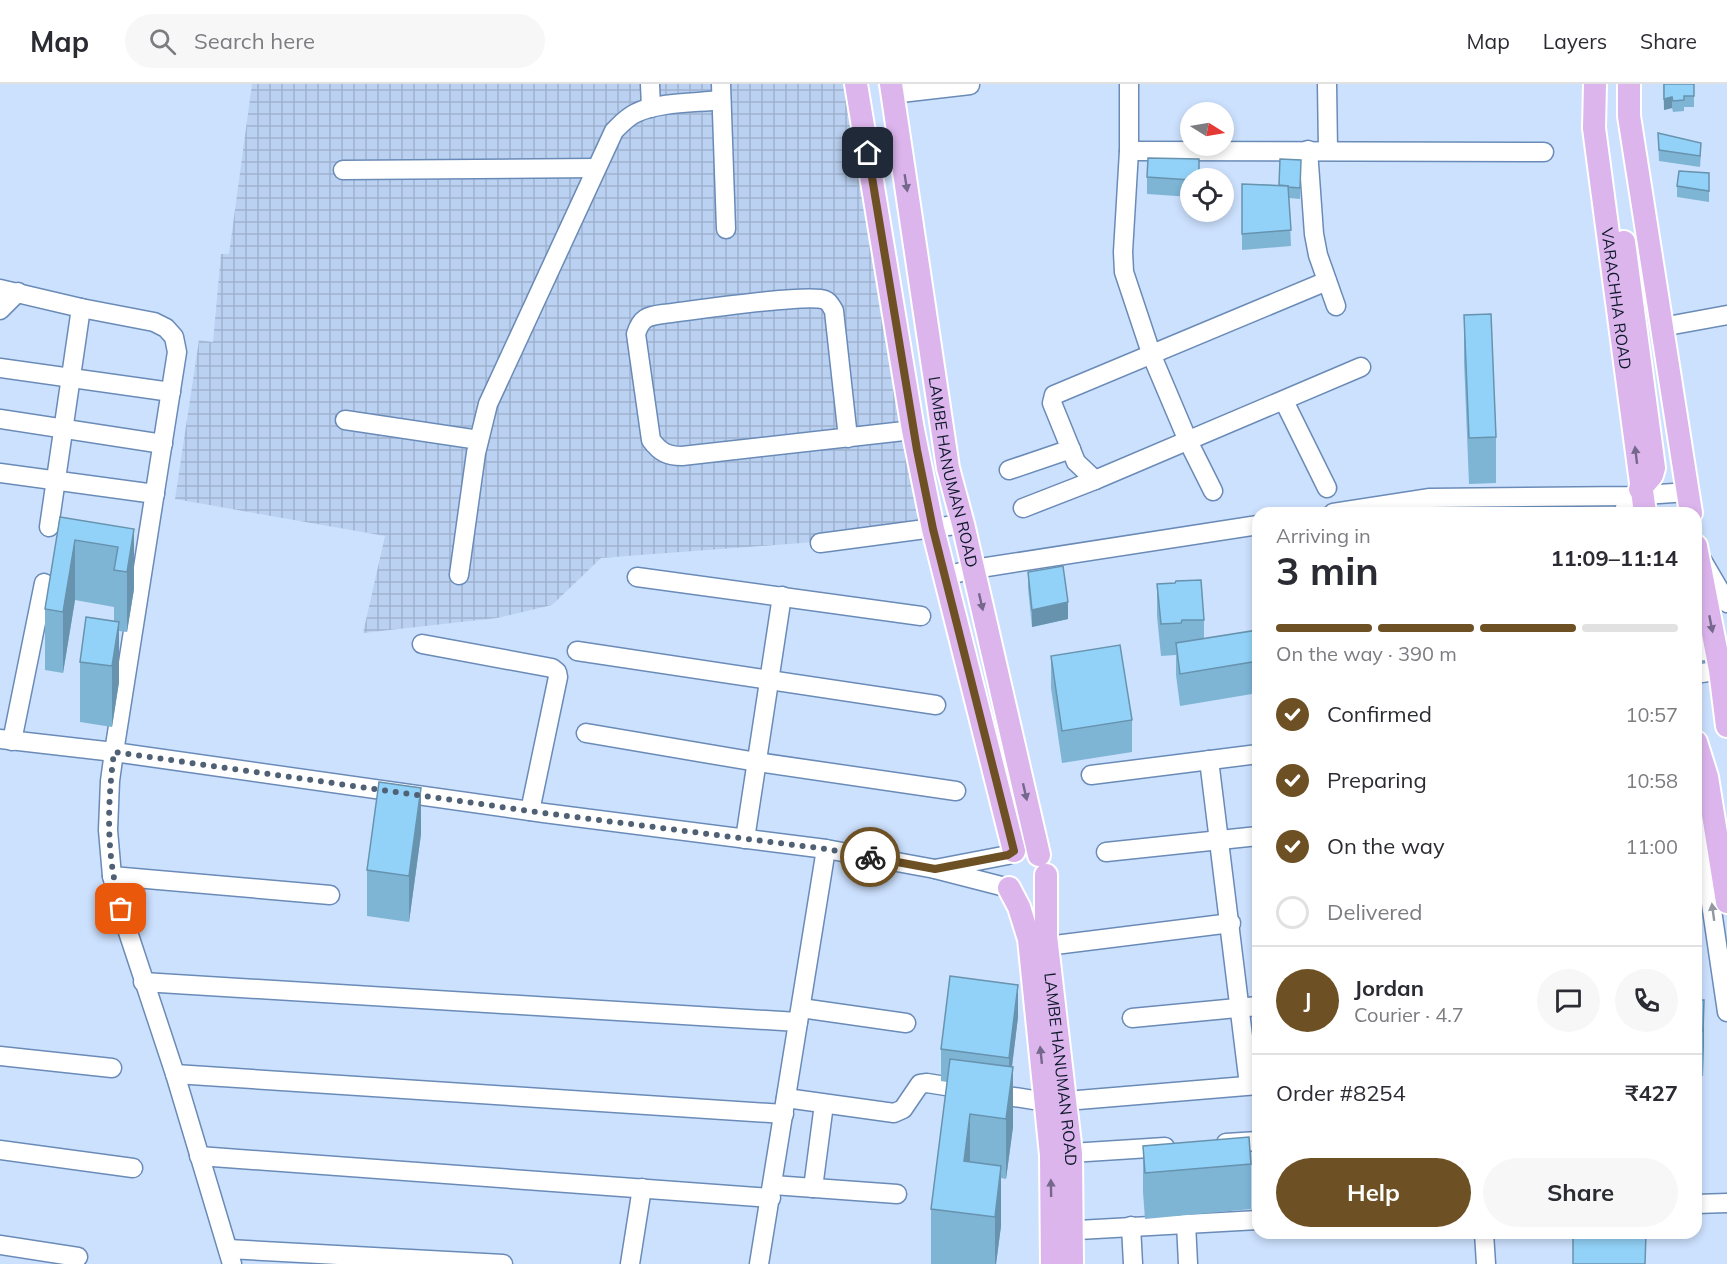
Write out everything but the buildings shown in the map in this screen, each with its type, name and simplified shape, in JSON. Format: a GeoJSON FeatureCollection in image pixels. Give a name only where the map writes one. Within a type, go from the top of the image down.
{"type":"FeatureCollection","features":[{"type":"Feature","properties":{"kind":"main road","name":"LAMBE HANUMAN ROAD"},"geometry":{"type":"LineString","coordinates":[[856,84],[913,430],[933,529],[1011,853]]}},
{"type":"Feature","properties":{"kind":"main road","name":"VARACHHA ROAD"},"geometry":{"type":"LineString","coordinates":[[1595,84],[1594,128],[1636,501]]}},
{"type":"Feature","properties":{"kind":"main road"},"geometry":{"type":"LineString","coordinates":[[1629,84],[1629,116],[1689,496]]}},
{"type":"Feature","properties":{"kind":"main road","name":"LAMBE HANUMAN ROAD"},"geometry":{"type":"LineString","coordinates":[[892,89],[948,468],[1043,865],[1061,1154],[1062,1231],[1072,1264]]}},
{"type":"Feature","properties":{"kind":"main road"},"geometry":{"type":"LineString","coordinates":[[1629,116],[1619,136],[1671,470],[1689,496]]}},
{"type":"Feature","properties":{"kind":"main road"},"geometry":{"type":"LineString","coordinates":[[1702,577],[1727,726]]}},
{"type":"Feature","properties":{"kind":"main road"},"geometry":{"type":"LineString","coordinates":[[1702,761],[1718,837],[1727,902]]}},
{"type":"Feature","properties":{"kind":"main road"},"geometry":{"type":"LineString","coordinates":[[1009,888],[1016,892],[1031,892],[1038,888],[1043,865],[1027,849],[1011,853],[1004,861],[1002,874],[1009,888],[1019,907],[1029,939],[1056,1101]]}},
{"type":"Feature","properties":{"kind":"main road"},"geometry":{"type":"LineString","coordinates":[[1052,1264],[1062,1231]]}},
{"type":"Feature","properties":{"kind":"street"},"geometry":{"type":"LineString","coordinates":[[650,84],[651,108]]}},
{"type":"Feature","properties":{"kind":"street"},"geometry":{"type":"LineString","coordinates":[[1130,84],[1130,151],[1124,272],[1152,356],[1212,491]]}},
{"type":"Feature","properties":{"kind":"street"},"geometry":{"type":"LineString","coordinates":[[1327,84],[1328,150]]}},
{"type":"Feature","properties":{"kind":"street"},"geometry":{"type":"LineString","coordinates":[[892,89],[970,85]]}},
{"type":"Feature","properties":{"kind":"street"},"geometry":{"type":"LineString","coordinates":[[459,575],[479,441],[488,404],[596,168],[614,131],[625,119],[651,108],[721,92],[726,229]]}},
{"type":"Feature","properties":{"kind":"street"},"geometry":{"type":"LineString","coordinates":[[1308,150],[1314,234],[1318,255],[1336,306]]}},
{"type":"Feature","properties":{"kind":"street"},"geometry":{"type":"LineString","coordinates":[[1130,151],[1544,152]]}},
{"type":"Feature","properties":{"kind":"street"},"geometry":{"type":"LineString","coordinates":[[343,170],[596,168]]}},
{"type":"Feature","properties":{"kind":"street"},"geometry":{"type":"LineString","coordinates":[[1095,480],[1076,462],[1052,403],[1054,395],[1327,281]]}},
{"type":"Feature","properties":{"kind":"street"},"geometry":{"type":"LineString","coordinates":[[0,289],[154,322],[166,328],[174,337],[177,352],[114,752],[108,830],[112,876],[230,1257],[502,1264]]}},
{"type":"Feature","properties":{"kind":"street"},"geometry":{"type":"LineString","coordinates":[[0,310],[18,292]]}},
{"type":"Feature","properties":{"kind":"street"},"geometry":{"type":"LineString","coordinates":[[848,438],[834,311],[824,300],[791,300],[663,314],[650,316],[640,323],[636,334],[651,440],[660,451],[671,456],[682,456],[848,438],[913,430]]}},
{"type":"Feature","properties":{"kind":"street"},"geometry":{"type":"LineString","coordinates":[[49,527],[81,308]]}},
{"type":"Feature","properties":{"kind":"street"},"geometry":{"type":"LineString","coordinates":[[1662,327],[1723,318]]}},
{"type":"Feature","properties":{"kind":"street"},"geometry":{"type":"LineString","coordinates":[[1023,508],[1095,480],[1361,367]]}},
{"type":"Feature","properties":{"kind":"street"},"geometry":{"type":"LineString","coordinates":[[0,368],[171,392]]}},
{"type":"Feature","properties":{"kind":"street"},"geometry":{"type":"LineString","coordinates":[[1284,401],[1327,488]]}},
{"type":"Feature","properties":{"kind":"street"},"geometry":{"type":"LineString","coordinates":[[0,418],[163,444]]}},
{"type":"Feature","properties":{"kind":"street"},"geometry":{"type":"LineString","coordinates":[[345,420],[479,441]]}},
{"type":"Feature","properties":{"kind":"street"},"geometry":{"type":"LineString","coordinates":[[1009,470],[1071,449]]}},
{"type":"Feature","properties":{"kind":"street"},"geometry":{"type":"LineString","coordinates":[[0,473],[155,494]]}},
{"type":"Feature","properties":{"kind":"street"},"geometry":{"type":"LineString","coordinates":[[1421,506],[1636,501],[1689,496]]}},
{"type":"Feature","properties":{"kind":"street"},"geometry":{"type":"LineString","coordinates":[[820,543],[963,524]]}},
{"type":"Feature","properties":{"kind":"street"},"geometry":{"type":"LineString","coordinates":[[945,576],[974,569],[1252,526]]}},
{"type":"Feature","properties":{"kind":"street"},"geometry":{"type":"LineString","coordinates":[[1702,559],[1727,603]]}},
{"type":"Feature","properties":{"kind":"street"},"geometry":{"type":"LineString","coordinates":[[637,577],[921,616]]}},
{"type":"Feature","properties":{"kind":"street"},"geometry":{"type":"LineString","coordinates":[[44,583],[6,740],[114,752],[530,811],[826,849],[935,869],[1009,888]]}},
{"type":"Feature","properties":{"kind":"street"},"geometry":{"type":"LineString","coordinates":[[745,839],[782,596]]}},
{"type":"Feature","properties":{"kind":"street"},"geometry":{"type":"LineString","coordinates":[[422,644],[552,668],[557,672],[558,677],[530,811]]}},
{"type":"Feature","properties":{"kind":"street"},"geometry":{"type":"LineString","coordinates":[[577,651],[936,705]]}},
{"type":"Feature","properties":{"kind":"street"},"geometry":{"type":"LineString","coordinates":[[1702,669],[1717,658]]}},
{"type":"Feature","properties":{"kind":"street"},"geometry":{"type":"LineString","coordinates":[[586,733],[757,762],[956,791]]}},
{"type":"Feature","properties":{"kind":"street"},"geometry":{"type":"LineString","coordinates":[[1092,775],[1252,755]]}},
{"type":"Feature","properties":{"kind":"street"},"geometry":{"type":"LineString","coordinates":[[1209,760],[1231,923],[1250,1007],[1252,1046]]}},
{"type":"Feature","properties":{"kind":"street"},"geometry":{"type":"LineString","coordinates":[[1707,777],[1708,883],[1727,1012]]}},
{"type":"Feature","properties":{"kind":"street"},"geometry":{"type":"LineString","coordinates":[[1106,852],[1252,837]]}},
{"type":"Feature","properties":{"kind":"street"},"geometry":{"type":"LineString","coordinates":[[759,1264],[826,849]]}},
{"type":"Feature","properties":{"kind":"street"},"geometry":{"type":"LineString","coordinates":[[935,869],[1011,853]]}},
{"type":"Feature","properties":{"kind":"street"},"geometry":{"type":"LineString","coordinates":[[112,876],[330,895]]}},
{"type":"Feature","properties":{"kind":"street"},"geometry":{"type":"LineString","coordinates":[[1047,946],[1231,923]]}},
{"type":"Feature","properties":{"kind":"street"},"geometry":{"type":"LineString","coordinates":[[143,982],[800,1015],[906,1023]]}},
{"type":"Feature","properties":{"kind":"street"},"geometry":{"type":"LineString","coordinates":[[1132,1018],[1250,1007]]}},
{"type":"Feature","properties":{"kind":"street"},"geometry":{"type":"LineString","coordinates":[[0,1056],[112,1068]]}},
{"type":"Feature","properties":{"kind":"street"},"geometry":{"type":"LineString","coordinates":[[175,1074],[785,1106],[824,1104],[894,1113],[903,1109],[921,1084],[927,1083],[1056,1101],[1252,1085]]}},
{"type":"Feature","properties":{"kind":"street"},"geometry":{"type":"LineString","coordinates":[[813,1188],[824,1104]]}},
{"type":"Feature","properties":{"kind":"street"},"geometry":{"type":"LineString","coordinates":[[1212,1144],[1252,1141]]}},
{"type":"Feature","properties":{"kind":"street"},"geometry":{"type":"LineString","coordinates":[[1061,1154],[1177,1146]]}},
{"type":"Feature","properties":{"kind":"street"},"geometry":{"type":"LineString","coordinates":[[0,1150],[133,1168]]}},
{"type":"Feature","properties":{"kind":"street"},"geometry":{"type":"LineString","coordinates":[[199,1156],[642,1188],[772,1191],[813,1188],[897,1194]]}},
{"type":"Feature","properties":{"kind":"street"},"geometry":{"type":"LineString","coordinates":[[630,1264],[642,1188]]}},
{"type":"Feature","properties":{"kind":"street"},"geometry":{"type":"LineString","coordinates":[[1702,1204],[1727,1203]]}},
{"type":"Feature","properties":{"kind":"street"},"geometry":{"type":"LineString","coordinates":[[1062,1231],[1252,1220]]}},
{"type":"Feature","properties":{"kind":"street"},"geometry":{"type":"LineString","coordinates":[[1186,1223],[1188,1264]]}},
{"type":"Feature","properties":{"kind":"street"},"geometry":{"type":"LineString","coordinates":[[1131,1226],[1133,1264]]}},
{"type":"Feature","properties":{"kind":"street"},"geometry":{"type":"LineString","coordinates":[[1484,1239],[1486,1264]]}},
{"type":"Feature","properties":{"kind":"street"},"geometry":{"type":"LineString","coordinates":[[0,1245],[78,1257]]}},
{"type":"Feature","properties":{"kind":"shaded area"},"geometry":{"type":"Polygon","coordinates":[[[252,84],[869,84],[920,534],[601,558],[552,605],[497,618],[363,633],[385,536],[175,499],[199,340],[213,342],[221,254],[229,254],[252,84]]]}},
{"type":"Feature","properties":{"kind":"way so far"},"geometry":{"type":"LineString","coordinates":[[121,909],[112,876],[108,830],[114,752],[544,813],[826,849],[870,857]]}},
{"type":"Feature","properties":{"kind":"route"},"geometry":{"type":"LineString","coordinates":[[868,153],[913,430],[933,529],[1014,851],[1008,855],[935,869],[870,857]]}}]}
